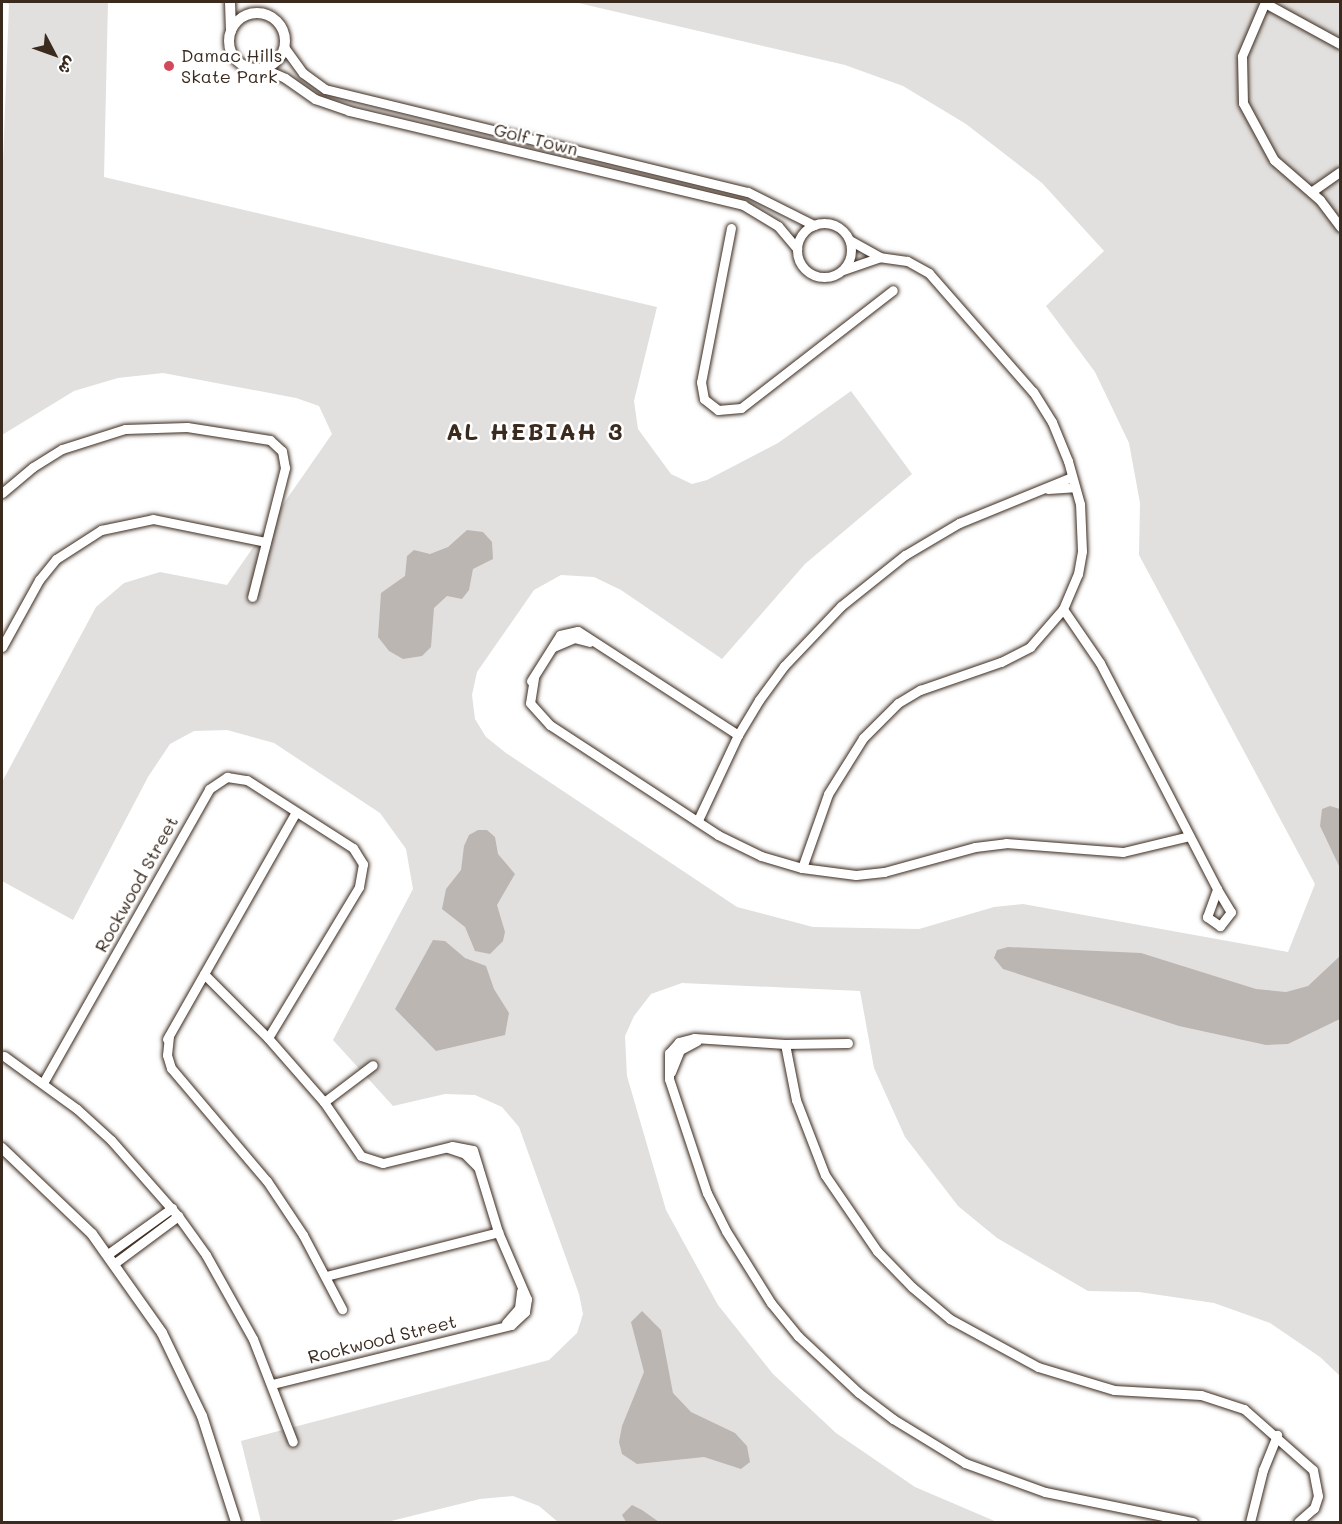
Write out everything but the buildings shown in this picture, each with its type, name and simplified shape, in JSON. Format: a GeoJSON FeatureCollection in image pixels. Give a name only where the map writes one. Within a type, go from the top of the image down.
{"type":"FeatureCollection","features":[{"type":"Feature","properties":{"kind":"street"},"geometry":{"type":"LineString","coordinates":[[230,2],[230,46],[236,59],[250,68],[262,68],[276,61],[284,47],[281,27],[253,2]]}},
{"type":"Feature","properties":{"kind":"street"},"geometry":{"type":"LineString","coordinates":[[1341,44],[1265,2],[1242,56],[1243,103],[1274,160],[1311,192],[1341,227]]}},
{"type":"Feature","properties":{"kind":"street"},"geometry":{"type":"LineString","coordinates":[[231,32],[245,16],[265,14]]}},
{"type":"Feature","properties":{"kind":"street","name":"Golf Town"},"geometry":{"type":"LineString","coordinates":[[284,47],[303,73],[325,88],[748,192],[814,225]]}},
{"type":"Feature","properties":{"kind":"street","name":"Golf Town"},"geometry":{"type":"LineString","coordinates":[[262,68],[285,78],[315,99],[349,111],[743,205],[778,226],[797,249]]}},
{"type":"Feature","properties":{"kind":"street"},"geometry":{"type":"LineString","coordinates":[[1311,192],[1341,172]]}},
{"type":"Feature","properties":{"kind":"street"},"geometry":{"type":"LineString","coordinates":[[802,868],[828,794],[863,738],[879,720],[920,690],[1018,654],[1052,625],[1063,609],[1078,574],[1082,551],[1081,514],[1073,482],[1061,441],[1042,404],[991,342],[929,273],[908,261],[880,257],[849,240],[831,224],[814,225],[806,230],[797,249],[798,259],[810,274],[831,276],[880,257]]}},
{"type":"Feature","properties":{"kind":"street"},"geometry":{"type":"LineString","coordinates":[[731,228],[701,382],[704,399],[718,410],[741,408],[893,290]]}},
{"type":"Feature","properties":{"kind":"street"},"geometry":{"type":"LineString","coordinates":[[840,272],[848,263],[849,240]]}},
{"type":"Feature","properties":{"kind":"street"},"geometry":{"type":"LineString","coordinates":[[2,494],[33,467],[62,449],[125,429],[187,427],[270,440],[282,451],[285,462],[252,597]]}},
{"type":"Feature","properties":{"kind":"street"},"geometry":{"type":"LineString","coordinates":[[698,820],[738,735],[784,666],[833,613],[872,580],[959,523],[1048,489],[1073,482]]}},
{"type":"Feature","properties":{"kind":"street"},"geometry":{"type":"LineString","coordinates":[[2,647],[39,580],[56,559],[101,530],[153,519],[266,542]]}},
{"type":"Feature","properties":{"kind":"street"},"geometry":{"type":"LineString","coordinates":[[1063,609],[1074,629],[1100,663],[1217,889]]}},
{"type":"Feature","properties":{"kind":"street"},"geometry":{"type":"LineString","coordinates":[[1052,625],[1074,629]]}},
{"type":"Feature","properties":{"kind":"street"},"geometry":{"type":"LineString","coordinates":[[738,735],[599,646],[574,638],[550,649],[525,692],[526,708],[537,720],[550,725],[739,846],[802,868],[856,875],[884,872],[964,849],[1006,843],[1124,852],[1189,836]]}},
{"type":"Feature","properties":{"kind":"street","name":"Rockwood Street"},"geometry":{"type":"LineString","coordinates":[[43,1083],[213,785],[227,777],[241,778],[353,848],[361,858],[363,876],[268,1038]]}},
{"type":"Feature","properties":{"kind":"street"},"geometry":{"type":"LineString","coordinates":[[296,812],[169,1036],[161,1059],[168,1072],[182,1082],[267,1181],[326,1276],[342,1309]]}},
{"type":"Feature","properties":{"kind":"street","name":"Rockwood Street"},"geometry":{"type":"LineString","coordinates":[[204,974],[268,1038],[324,1102],[355,1149],[368,1160],[383,1163],[443,1148],[467,1146],[477,1156],[498,1232],[527,1299],[525,1312],[517,1322],[272,1384]]}},
{"type":"Feature","properties":{"kind":"street"},"geometry":{"type":"LineString","coordinates":[[848,1043],[784,1044],[702,1039],[680,1050],[669,1079],[707,1193],[747,1268],[798,1336],[859,1394],[928,1443],[1004,1479],[1086,1502],[1193,1522]]}},
{"type":"Feature","properties":{"kind":"street"},"geometry":{"type":"LineString","coordinates":[[784,1044],[799,1110],[825,1175],[877,1251],[951,1319],[1038,1367],[1114,1390],[1223,1400],[1244,1409],[1277,1435],[1313,1470],[1318,1482],[1314,1508],[1298,1522]]}},
{"type":"Feature","properties":{"kind":"street"},"geometry":{"type":"LineString","coordinates":[[4,1056],[43,1083],[111,1140],[175,1212],[231,1297],[272,1384],[293,1442]]}},
{"type":"Feature","properties":{"kind":"street"},"geometry":{"type":"LineString","coordinates":[[324,1102],[373,1065]]}},
{"type":"Feature","properties":{"kind":"street"},"geometry":{"type":"LineString","coordinates":[[2,1148],[63,1203],[111,1259],[162,1334],[186,1379],[216,1454],[236,1522]]}},
{"type":"Feature","properties":{"kind":"street"},"geometry":{"type":"LineString","coordinates":[[111,1259],[175,1212]]}},
{"type":"Feature","properties":{"kind":"street"},"geometry":{"type":"LineString","coordinates":[[326,1276],[498,1232]]}},
{"type":"Feature","properties":{"kind":"street"},"geometry":{"type":"LineString","coordinates":[[1250,1522],[1263,1470],[1277,1435]]}},
{"type":"Feature","properties":{"kind":"shaded area"},"geometry":{"type":"Polygon","coordinates":[[[2,2],[108,2],[104,177],[657,307],[634,401],[638,429],[671,474],[692,484],[707,480],[778,443],[851,391],[912,474],[805,564],[722,659],[621,590],[594,577],[561,575],[534,590],[477,672],[472,695],[475,719],[486,737],[506,753],[737,907],[813,927],[919,929],[994,907],[1023,904],[1288,952],[1315,884],[1139,555],[1140,503],[1129,443],[1095,372],[1046,306],[1104,251],[1042,183],[966,124],[903,86],[845,65],[574,2],[1340,2],[1340,1376],[1320,1357],[1270,1323],[1214,1303],[1139,1292],[1088,1291],[997,1238],[958,1206],[905,1137],[874,1068],[860,991],[682,983],[651,994],[634,1016],[625,1036],[627,1076],[666,1210],[718,1305],[773,1374],[836,1433],[915,1487],[997,1522],[558,1522],[539,1506],[513,1496],[480,1499],[387,1522],[261,1522],[241,1441],[549,1360],[577,1333],[583,1314],[579,1294],[519,1127],[502,1107],[475,1095],[445,1094],[393,1106],[333,1040],[413,889],[406,849],[380,813],[274,743],[227,730],[194,731],[170,744],[148,777],[73,920],[2,881],[2,782],[96,607],[124,583],[160,572],[227,585],[332,434],[319,406],[296,398],[163,373],[118,378],[74,391],[2,435],[2,188],[9,4],[2,2]]]}},
{"type":"Feature","properties":{"kind":"shaded area"},"geometry":{"type":"Polygon","coordinates":[[[467,530],[483,532],[492,542],[493,559],[473,569],[469,590],[462,599],[447,596],[434,608],[431,647],[422,656],[403,659],[389,651],[378,637],[381,593],[405,576],[407,556],[414,550],[430,554],[448,547],[467,530]]]}},
{"type":"Feature","properties":{"kind":"shaded area"},"geometry":{"type":"Polygon","coordinates":[[[1330,806],[1340,809],[1340,868],[1320,826],[1322,809],[1330,806]]]}},
{"type":"Feature","properties":{"kind":"shaded area"},"geometry":{"type":"Polygon","coordinates":[[[478,830],[487,830],[495,837],[498,854],[515,874],[497,905],[505,932],[503,941],[490,954],[475,951],[465,927],[442,909],[446,889],[461,870],[464,846],[469,835],[478,830]]]}},
{"type":"Feature","properties":{"kind":"shaded area"},"geometry":{"type":"Polygon","coordinates":[[[433,940],[445,941],[465,958],[486,966],[494,989],[509,1013],[505,1035],[436,1051],[395,1009],[433,940]]]}},
{"type":"Feature","properties":{"kind":"shaded area"},"geometry":{"type":"Polygon","coordinates":[[[1008,947],[1141,953],[1256,989],[1286,992],[1308,986],[1340,956],[1340,1019],[1288,1044],[1266,1045],[1179,1026],[1003,969],[994,958],[997,950],[1008,947]]]}},
{"type":"Feature","properties":{"kind":"shaded area"},"geometry":{"type":"Polygon","coordinates":[[[642,1311],[661,1330],[673,1393],[691,1412],[735,1433],[747,1446],[750,1462],[741,1469],[704,1457],[637,1464],[622,1454],[619,1442],[622,1426],[644,1372],[631,1322],[642,1311]]]}},
{"type":"Feature","properties":{"kind":"shaded area"},"geometry":{"type":"Polygon","coordinates":[[[632,1505],[659,1522],[626,1522],[622,1515],[632,1505]]]}},
{"type":"Feature","properties":{"kind":"place","name":"Damac Hills Skate Park"},"geometry":{"type":"Point","coordinates":[169,66]}},
{"type":"Feature","properties":{"kind":"district","name":"AL HEBIAH 3"},"geometry":{"type":"Point","coordinates":[535,431]}}]}
